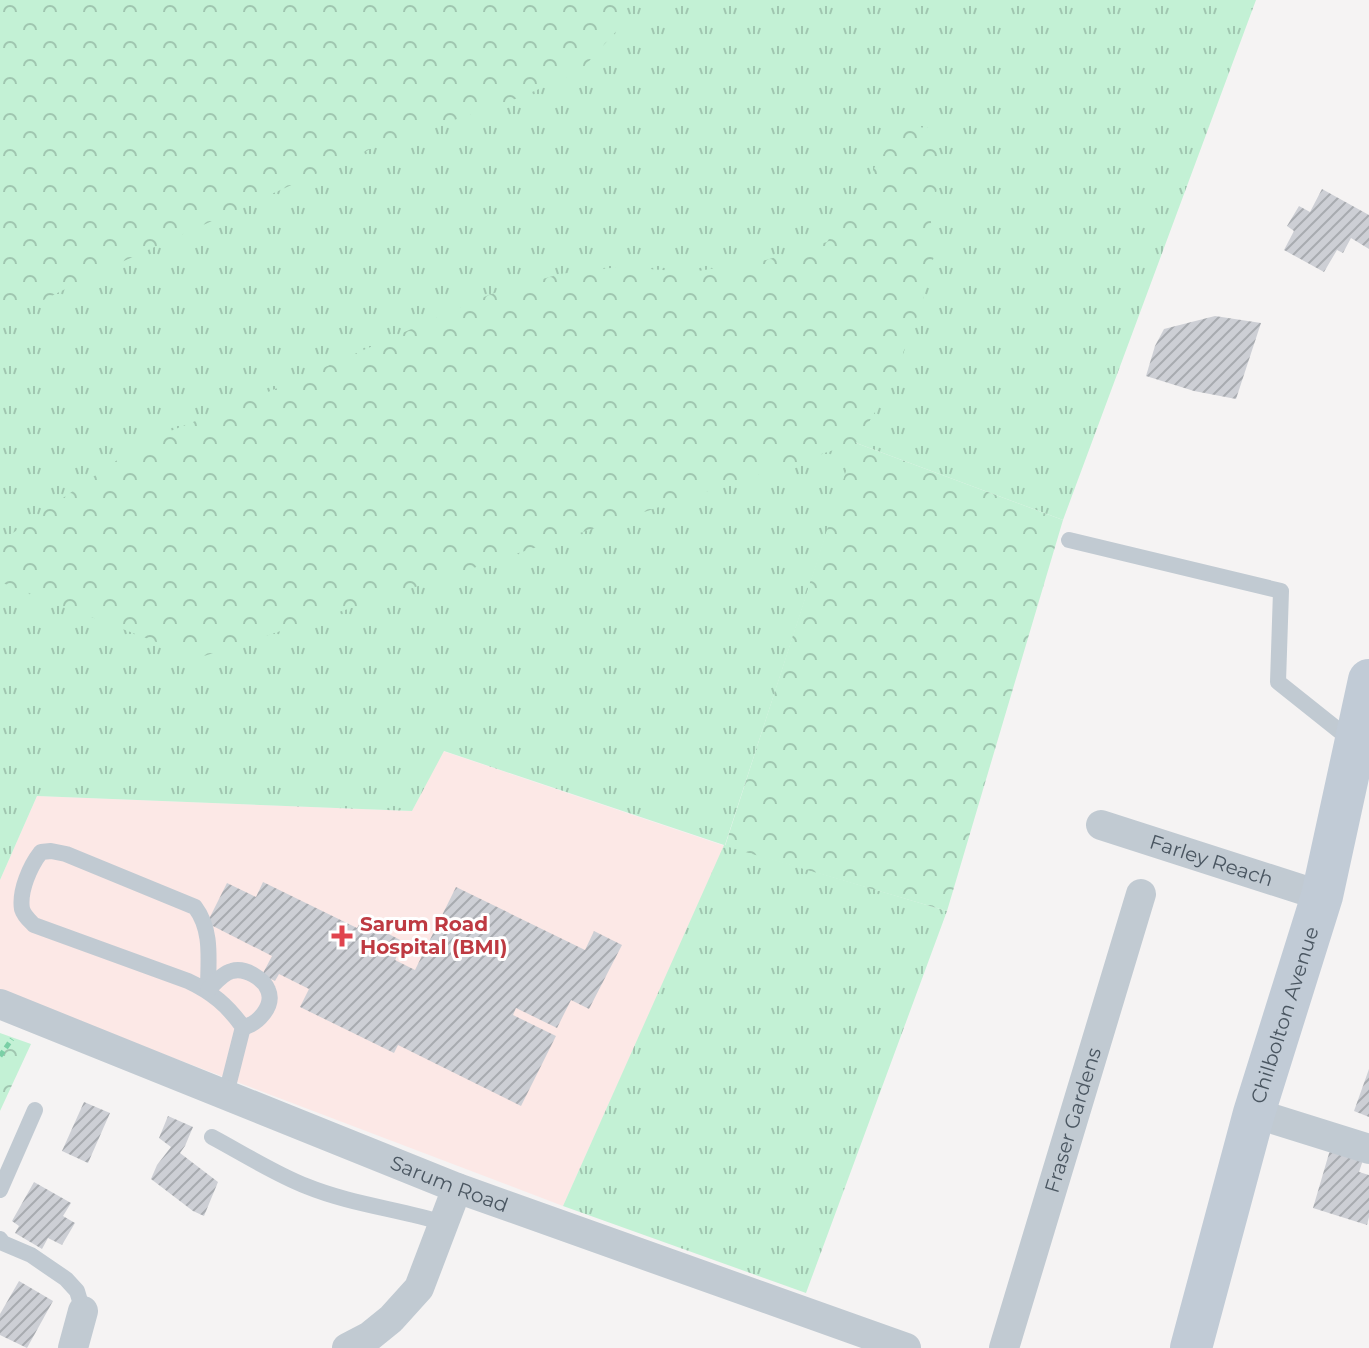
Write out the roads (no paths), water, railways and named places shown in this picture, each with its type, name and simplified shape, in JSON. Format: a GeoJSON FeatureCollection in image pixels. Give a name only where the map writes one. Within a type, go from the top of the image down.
{"type":"FeatureCollection","features":[{"type":"Feature","properties":{"kind":"main road","name":"Chilbolton Avenue"},"geometry":{"type":"LineString","coordinates":[[1191,1348],[1254,1113],[1322,896],[1369,680]]}},
{"type":"Feature","properties":{"kind":"street","name":"Farley Reach"},"geometry":{"type":"LineString","coordinates":[[1101,825],[1322,896]]}},
{"type":"Feature","properties":{"kind":"street","name":"Fraser Gardens"},"geometry":{"type":"LineString","coordinates":[[1004,1348],[1141,894]]}},
{"type":"Feature","properties":{"kind":"street","name":"Sarum Road"},"geometry":{"type":"LineString","coordinates":[[0,1004],[457,1188],[841,1337],[906,1348]]}},
{"type":"Feature","properties":{"kind":"street"},"geometry":{"type":"LineString","coordinates":[[1254,1113],[1369,1149]]}},
{"type":"Feature","properties":{"kind":"street"},"geometry":{"type":"LineString","coordinates":[[347,1348],[370,1336],[391,1319],[419,1288],[457,1188]]}},
{"type":"Feature","properties":{"kind":"street"},"geometry":{"type":"LineString","coordinates":[[73,1348],[83,1311]]}},
{"type":"Feature","properties":{"kind":"lane"},"geometry":{"type":"LineString","coordinates":[[1069,540],[1281,591],[1278,682],[1354,742]]}},
{"type":"Feature","properties":{"kind":"lane"},"geometry":{"type":"LineString","coordinates":[[208,990],[208,935],[203,917],[195,907],[66,854],[41,852],[23,891],[22,908],[26,918],[34,925],[188,981],[208,990],[234,1014],[243,1027],[226,1094]]}},
{"type":"Feature","properties":{"kind":"lane"},"geometry":{"type":"LineString","coordinates":[[208,990],[227,972],[236,969],[245,970],[268,989],[270,1000],[259,1020],[243,1027]]}},
{"type":"Feature","properties":{"kind":"lane"},"geometry":{"type":"LineString","coordinates":[[0,1190],[35,1110]]}},
{"type":"Feature","properties":{"kind":"lane"},"geometry":{"type":"LineString","coordinates":[[212,1137],[303,1185],[338,1198],[408,1212],[444,1223]]}},
{"type":"Feature","properties":{"kind":"lane"},"geometry":{"type":"LineString","coordinates":[[0,1239],[66,1279],[77,1291],[83,1311]]}},
{"type":"Feature","properties":{"kind":"place","name":"Sarum Road Hospital (BMI)"},"geometry":{"type":"Point","coordinates":[342,936]}}]}
